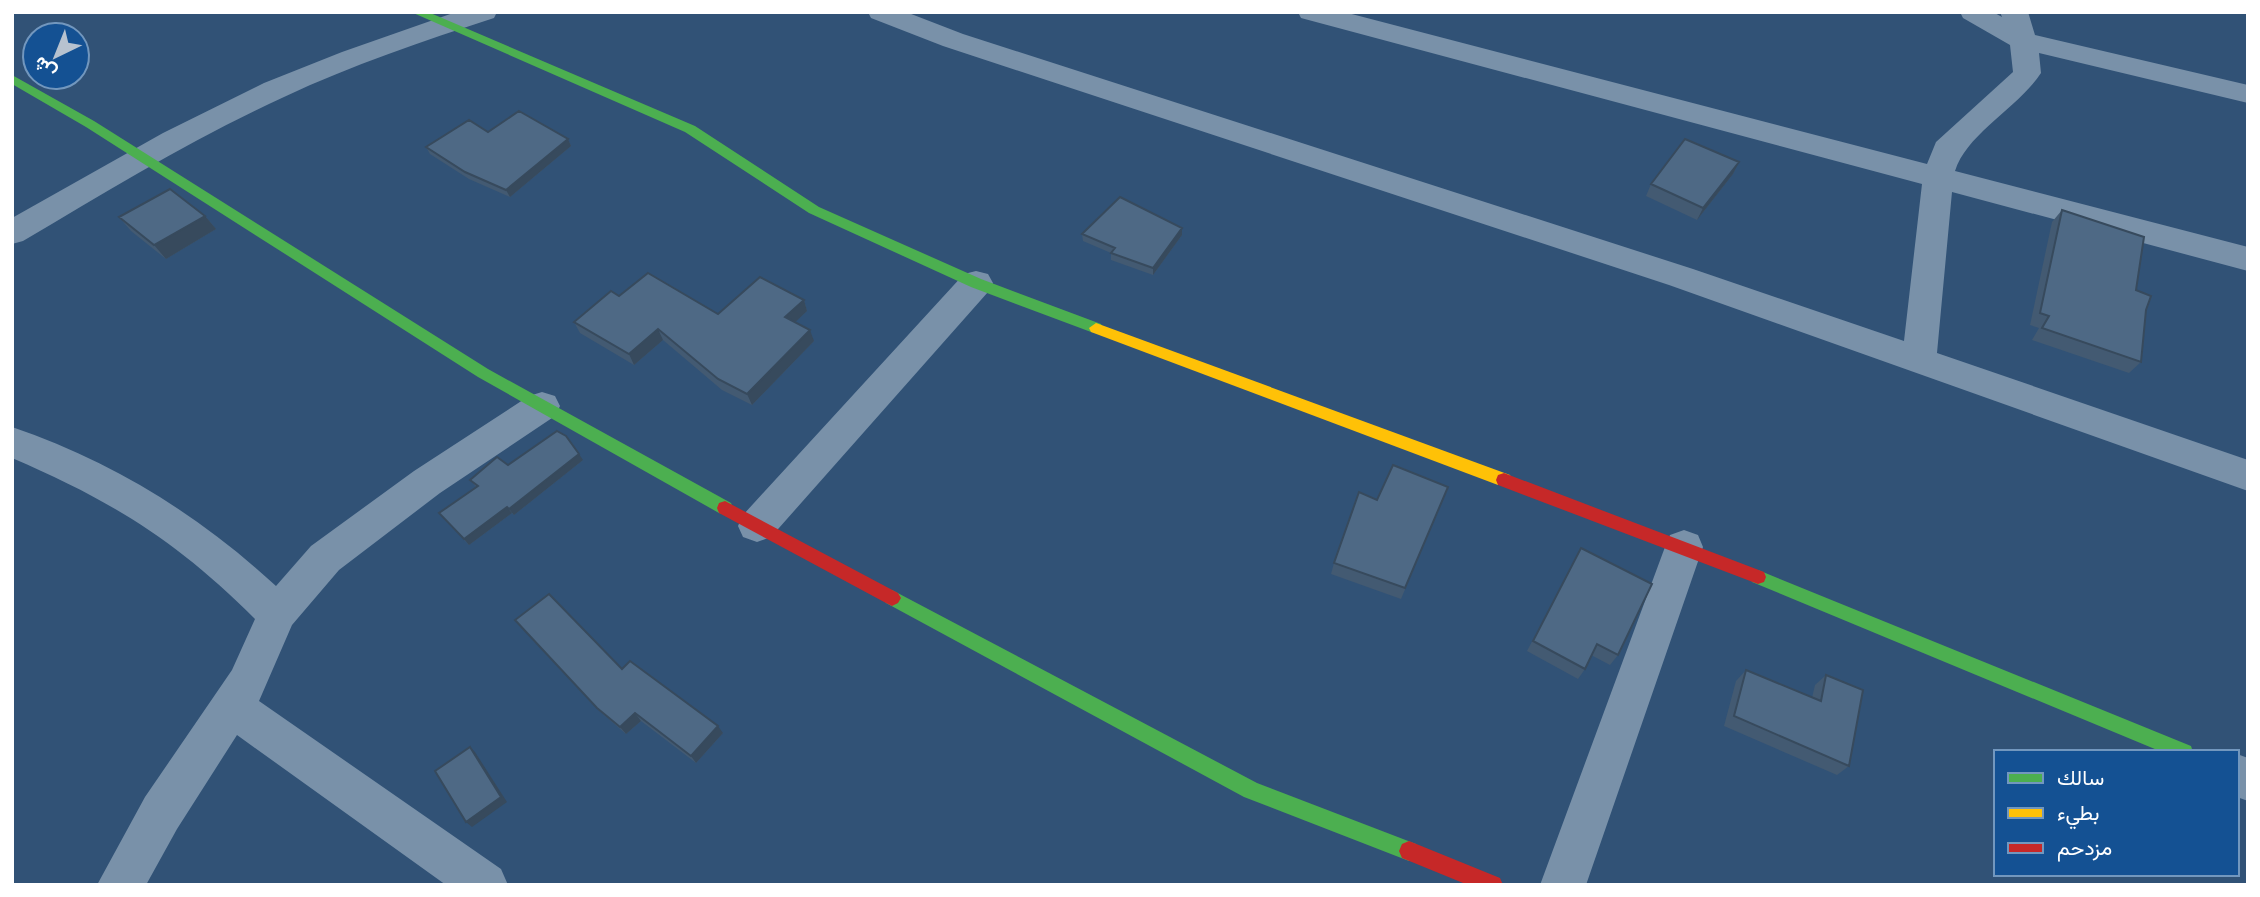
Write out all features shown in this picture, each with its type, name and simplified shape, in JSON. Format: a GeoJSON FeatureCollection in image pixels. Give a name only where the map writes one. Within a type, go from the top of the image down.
{"type":"FeatureCollection","features":[{"type":"Feature","properties":{"kind":"street"},"geometry":{"type":"LineString","coordinates":[[417,12],[690,129],[814,210],[976,283],[1684,547],[2178,750]]}},
{"type":"Feature","properties":{"kind":"street"},"geometry":{"type":"LineString","coordinates":[[12,233],[142,157],[274,90],[336,64],[484,12]]}},
{"type":"Feature","properties":{"kind":"street"},"geometry":{"type":"LineString","coordinates":[[881,12],[953,40],[1252,136],[1919,359],[2248,476]]}},
{"type":"Feature","properties":{"kind":"street"},"geometry":{"type":"LineString","coordinates":[[1311,12],[2248,259]]}},
{"type":"Feature","properties":{"kind":"street"},"geometry":{"type":"LineString","coordinates":[[1973,12],[2023,41],[2248,94]]}},
{"type":"Feature","properties":{"kind":"street"},"geometry":{"type":"LineString","coordinates":[[1919,359],[1938,177],[1947,149],[2014,90],[2027,72],[2023,41],[2014,12]]}},
{"type":"Feature","properties":{"kind":"street"},"geometry":{"type":"LineString","coordinates":[[12,79],[142,157],[483,373],[757,526],[1251,790],[1303,815],[1425,856],[1493,885]]}},
{"type":"Feature","properties":{"kind":"street"},"geometry":{"type":"LineString","coordinates":[[757,526],[976,283]]}},
{"type":"Feature","properties":{"kind":"street"},"geometry":{"type":"LineString","coordinates":[[120,885],[161,813],[232,706],[263,652],[277,614],[325,558],[376,518],[542,406]]}},
{"type":"Feature","properties":{"kind":"street"},"geometry":{"type":"LineString","coordinates":[[12,442],[131,498],[188,536],[232,570],[277,614]]}},
{"type":"Feature","properties":{"kind":"street"},"geometry":{"type":"LineString","coordinates":[[1563,885],[1684,547]]}},
{"type":"Feature","properties":{"kind":"street"},"geometry":{"type":"LineString","coordinates":[[232,706],[485,885]]}},
{"type":"Feature","properties":{"kind":"building"},"geometry":{"type":"Polygon","coordinates":[[[519,111],[568,139],[506,190],[465,172],[426,147],[469,120],[488,132],[519,111]]]}},
{"type":"Feature","properties":{"kind":"building"},"geometry":{"type":"Polygon","coordinates":[[[1685,139],[1739,162],[1703,208],[1651,184],[1685,139]]]}},
{"type":"Feature","properties":{"kind":"building"},"geometry":{"type":"Polygon","coordinates":[[[170,189],[205,216],[154,245],[119,217],[170,189]]]}},
{"type":"Feature","properties":{"kind":"building"},"geometry":{"type":"Polygon","coordinates":[[[1120,197],[1182,228],[1153,268],[1111,253],[1115,248],[1082,234],[1120,197]]]}},
{"type":"Feature","properties":{"kind":"building"},"geometry":{"type":"Polygon","coordinates":[[[2062,210],[2144,237],[2136,290],[2151,296],[2146,310],[2141,362],[2042,328],[2049,316],[2040,313],[2062,210]]]}},
{"type":"Feature","properties":{"kind":"building"},"geometry":{"type":"Polygon","coordinates":[[[648,273],[718,314],[760,277],[804,300],[785,317],[810,330],[747,394],[718,379],[658,329],[629,354],[574,322],[611,291],[619,296],[648,273]]]}},
{"type":"Feature","properties":{"kind":"building"},"geometry":{"type":"Polygon","coordinates":[[[557,431],[566,436],[579,454],[509,509],[507,507],[464,539],[439,513],[478,486],[470,480],[497,457],[508,465],[557,431]]]}},
{"type":"Feature","properties":{"kind":"building"},"geometry":{"type":"Polygon","coordinates":[[[1393,465],[1448,487],[1405,588],[1334,563],[1359,492],[1377,500],[1393,465]]]}},
{"type":"Feature","properties":{"kind":"building"},"geometry":{"type":"Polygon","coordinates":[[[1581,548],[1652,584],[1618,655],[1597,644],[1585,669],[1533,641],[1581,548]]]}},
{"type":"Feature","properties":{"kind":"building"},"geometry":{"type":"Polygon","coordinates":[[[549,594],[622,669],[630,661],[718,726],[691,756],[635,713],[620,727],[597,708],[515,620],[549,594]]]}},
{"type":"Feature","properties":{"kind":"building"},"geometry":{"type":"Polygon","coordinates":[[[1746,670],[1821,701],[1826,675],[1863,690],[1849,766],[1734,716],[1746,670]]]}},
{"type":"Feature","properties":{"kind":"building"},"geometry":{"type":"Polygon","coordinates":[[[470,747],[501,797],[466,822],[435,771],[470,747]]]}},
{"type":"Feature","properties":{"kind":"traffic: fast"},"geometry":{"type":"LineString","coordinates":[[417,12],[690,129],[814,210],[976,283],[1096,328]]}},
{"type":"Feature","properties":{"kind":"traffic: fast"},"geometry":{"type":"LineString","coordinates":[[12,79],[90,124],[483,373],[725,508]]}},
{"type":"Feature","properties":{"kind":"traffic: fast"},"geometry":{"type":"LineString","coordinates":[[1758,577],[2179,750]]}},
{"type":"Feature","properties":{"kind":"traffic: fast"},"geometry":{"type":"LineString","coordinates":[[892,598],[1251,790],[1409,851]]}},
{"type":"Feature","properties":{"kind":"traffic: slow"},"geometry":{"type":"LineString","coordinates":[[1096,328],[1504,480]]}},
{"type":"Feature","properties":{"kind":"traffic: jam"},"geometry":{"type":"LineString","coordinates":[[1504,480],[1758,577]]}},
{"type":"Feature","properties":{"kind":"traffic: jam"},"geometry":{"type":"LineString","coordinates":[[725,508],[892,598]]}},
{"type":"Feature","properties":{"kind":"traffic: jam"},"geometry":{"type":"LineString","coordinates":[[1409,851],[1493,885]]}}]}
